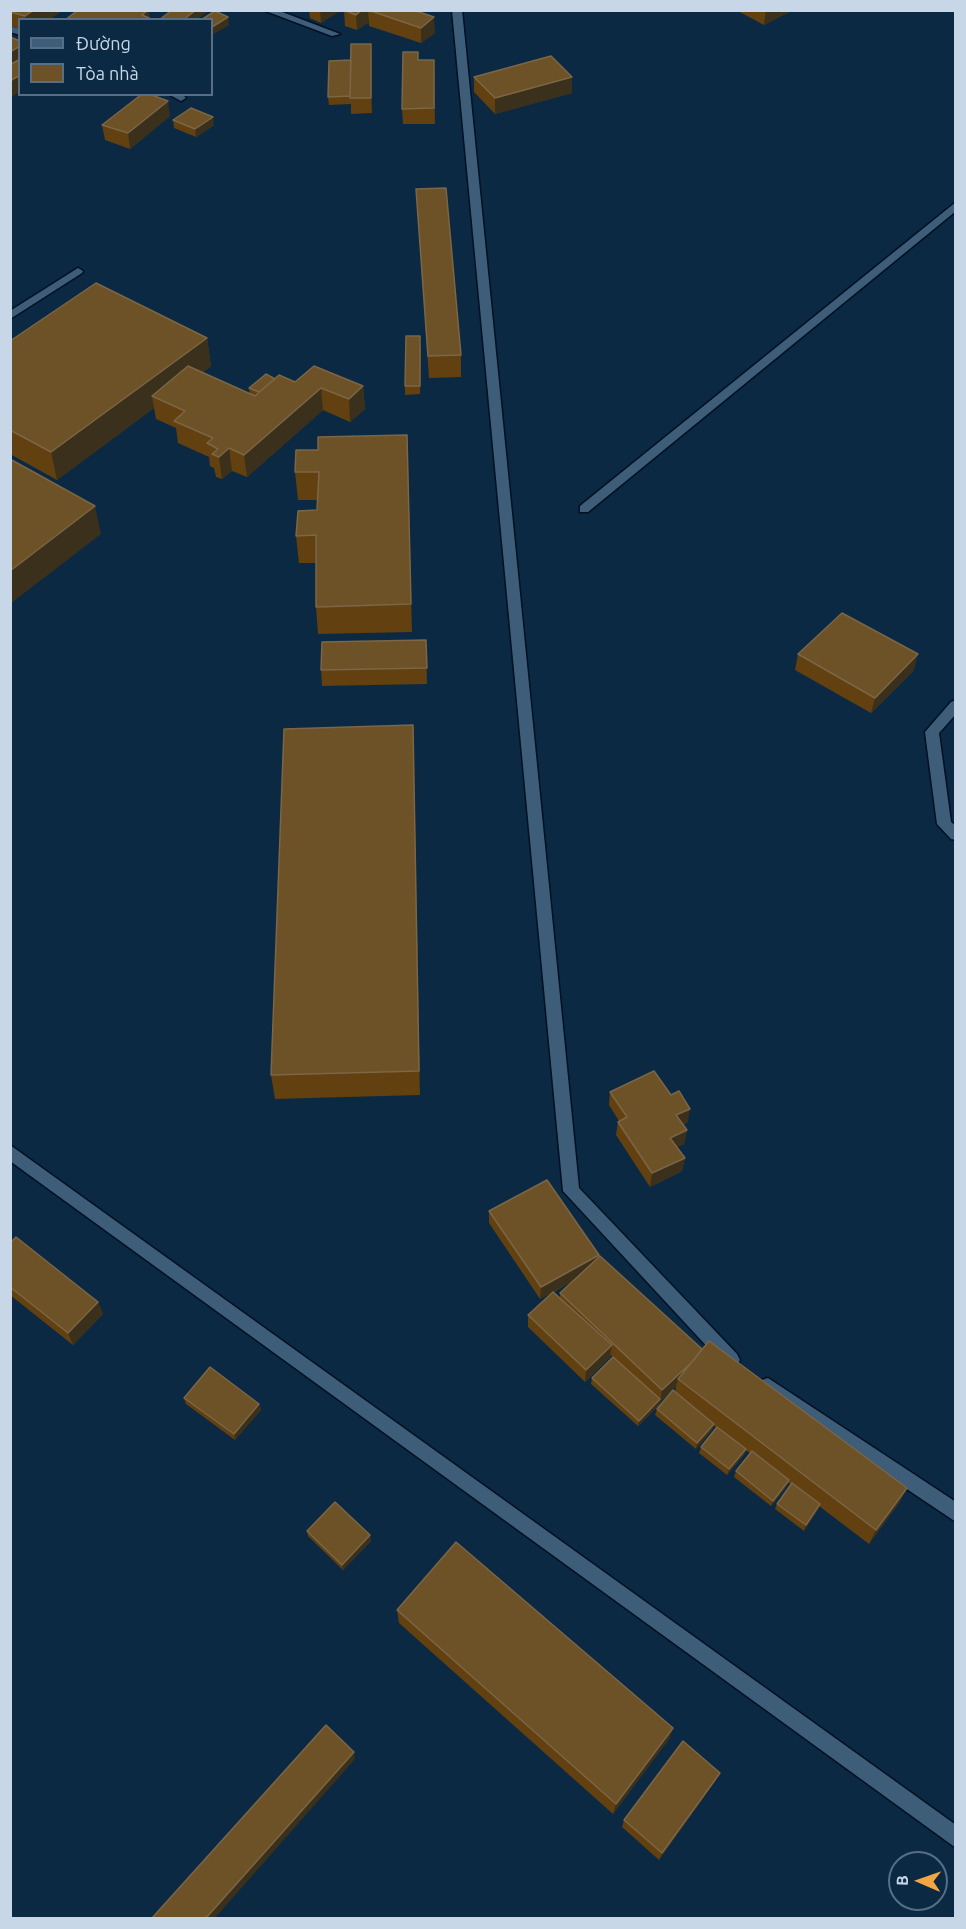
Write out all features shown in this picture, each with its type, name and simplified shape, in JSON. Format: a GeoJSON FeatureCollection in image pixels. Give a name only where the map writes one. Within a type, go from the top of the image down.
{"type":"FeatureCollection","features":[{"type":"Feature","properties":{"kind":"street"},"geometry":{"type":"LineString","coordinates":[[267,10],[335,34]]}},
{"type":"Feature","properties":{"kind":"street"},"geometry":{"type":"LineString","coordinates":[[457,10],[572,1191],[728,1358],[956,1513]]}},
{"type":"Feature","properties":{"kind":"street"},"geometry":{"type":"LineString","coordinates":[[584,509],[956,205]]}},
{"type":"Feature","properties":{"kind":"street"},"geometry":{"type":"LineString","coordinates":[[10,316],[78,271]]}},
{"type":"Feature","properties":{"kind":"street"},"geometry":{"type":"LineString","coordinates":[[956,705],[932,732],[944,824],[956,835]]}},
{"type":"Feature","properties":{"kind":"street"},"geometry":{"type":"LineString","coordinates":[[10,1152],[956,1838]]}},
{"type":"Feature","properties":{"kind":"building"},"geometry":{"type":"Polygon","coordinates":[[[10,10],[34,10],[25,16],[10,12],[10,10]]]}},
{"type":"Feature","properties":{"kind":"building"},"geometry":{"type":"Polygon","coordinates":[[[78,10],[148,10],[142,15],[149,18],[68,18],[78,10]]]}},
{"type":"Feature","properties":{"kind":"building"},"geometry":{"type":"Polygon","coordinates":[[[172,10],[196,10],[186,18],[162,18],[172,10]]]}},
{"type":"Feature","properties":{"kind":"building"},"geometry":{"type":"Polygon","coordinates":[[[344,10],[362,10],[356,15],[344,10]]]}},
{"type":"Feature","properties":{"kind":"building"},"geometry":{"type":"Polygon","coordinates":[[[368,10],[413,10],[434,17],[421,28],[368,10]]]}},
{"type":"Feature","properties":{"kind":"building"},"geometry":{"type":"Polygon","coordinates":[[[215,11],[228,17],[213,26],[213,18],[204,18],[215,11]]]}},
{"type":"Feature","properties":{"kind":"building"},"geometry":{"type":"Polygon","coordinates":[[[10,37],[18,40],[18,47],[10,52],[10,37]]]}},
{"type":"Feature","properties":{"kind":"building"},"geometry":{"type":"Polygon","coordinates":[[[351,44],[371,44],[371,98],[350,98],[351,44]]]}},
{"type":"Feature","properties":{"kind":"building"},"geometry":{"type":"Polygon","coordinates":[[[403,52],[418,52],[418,60],[434,60],[434,108],[402,109],[403,52]]]}},
{"type":"Feature","properties":{"kind":"building"},"geometry":{"type":"Polygon","coordinates":[[[551,56],[572,77],[495,98],[474,77],[551,56]]]}},
{"type":"Feature","properties":{"kind":"building"},"geometry":{"type":"Polygon","coordinates":[[[18,60],[18,76],[10,81],[10,65],[18,60]]]}},
{"type":"Feature","properties":{"kind":"building"},"geometry":{"type":"Polygon","coordinates":[[[351,60],[350,96],[328,97],[329,61],[351,60]]]}},
{"type":"Feature","properties":{"kind":"building"},"geometry":{"type":"Polygon","coordinates":[[[139,96],[154,96],[168,101],[128,133],[102,125],[139,96]]]}},
{"type":"Feature","properties":{"kind":"building"},"geometry":{"type":"Polygon","coordinates":[[[191,108],[213,117],[195,129],[173,120],[191,108]]]}},
{"type":"Feature","properties":{"kind":"building"},"geometry":{"type":"Polygon","coordinates":[[[446,188],[461,355],[428,356],[416,189],[446,188]]]}},
{"type":"Feature","properties":{"kind":"building"},"geometry":{"type":"Polygon","coordinates":[[[96,283],[207,338],[51,452],[10,430],[10,341],[96,283]]]}},
{"type":"Feature","properties":{"kind":"building"},"geometry":{"type":"Polygon","coordinates":[[[406,336],[420,336],[420,386],[405,386],[406,336]]]}},
{"type":"Feature","properties":{"kind":"building"},"geometry":{"type":"Polygon","coordinates":[[[188,366],[255,396],[279,375],[295,382],[314,366],[363,386],[349,399],[321,388],[244,455],[229,448],[219,457],[212,454],[218,449],[207,443],[213,438],[174,421],[185,411],[152,396],[188,366]]]}},
{"type":"Feature","properties":{"kind":"building"},"geometry":{"type":"Polygon","coordinates":[[[266,374],[275,379],[259,392],[249,388],[266,374]]]}},
{"type":"Feature","properties":{"kind":"building"},"geometry":{"type":"Polygon","coordinates":[[[407,435],[411,604],[316,607],[316,535],[296,536],[298,511],[317,510],[319,472],[295,472],[296,450],[318,450],[318,437],[407,435]]]}},
{"type":"Feature","properties":{"kind":"building"},"geometry":{"type":"Polygon","coordinates":[[[10,459],[95,506],[10,571],[10,459]]]}},
{"type":"Feature","properties":{"kind":"building"},"geometry":{"type":"Polygon","coordinates":[[[842,613],[918,654],[875,698],[798,654],[842,613]]]}},
{"type":"Feature","properties":{"kind":"building"},"geometry":{"type":"Polygon","coordinates":[[[426,640],[427,668],[321,670],[322,642],[426,640]]]}},
{"type":"Feature","properties":{"kind":"building"},"geometry":{"type":"Polygon","coordinates":[[[413,725],[419,1071],[271,1075],[284,729],[413,725]]]}},
{"type":"Feature","properties":{"kind":"building"},"geometry":{"type":"Polygon","coordinates":[[[654,1071],[671,1095],[679,1091],[690,1109],[676,1115],[687,1130],[670,1138],[685,1158],[652,1173],[618,1122],[627,1117],[610,1092],[654,1071]]]}},
{"type":"Feature","properties":{"kind":"building"},"geometry":{"type":"Polygon","coordinates":[[[547,1180],[599,1255],[541,1287],[489,1211],[547,1180]]]}},
{"type":"Feature","properties":{"kind":"building"},"geometry":{"type":"Polygon","coordinates":[[[16,1237],[98,1302],[68,1333],[10,1287],[10,1243],[16,1237]]]}},
{"type":"Feature","properties":{"kind":"building"},"geometry":{"type":"Polygon","coordinates":[[[600,1256],[702,1349],[693,1361],[662,1390],[560,1293],[600,1256]]]}},
{"type":"Feature","properties":{"kind":"building"},"geometry":{"type":"Polygon","coordinates":[[[553,1292],[612,1345],[586,1370],[528,1315],[553,1292]]]}},
{"type":"Feature","properties":{"kind":"building"},"geometry":{"type":"Polygon","coordinates":[[[709,1341],[907,1488],[876,1530],[678,1379],[709,1341]]]}},
{"type":"Feature","properties":{"kind":"building"},"geometry":{"type":"Polygon","coordinates":[[[613,1357],[660,1399],[639,1421],[592,1378],[613,1357]]]}},
{"type":"Feature","properties":{"kind":"building"},"geometry":{"type":"Polygon","coordinates":[[[210,1367],[259,1404],[234,1434],[184,1398],[210,1367]]]}},
{"type":"Feature","properties":{"kind":"building"},"geometry":{"type":"Polygon","coordinates":[[[673,1390],[714,1424],[697,1443],[657,1409],[673,1390]]]}},
{"type":"Feature","properties":{"kind":"building"},"geometry":{"type":"Polygon","coordinates":[[[717,1427],[746,1449],[729,1469],[701,1447],[717,1427]]]}},
{"type":"Feature","properties":{"kind":"building"},"geometry":{"type":"Polygon","coordinates":[[[752,1451],[789,1480],[773,1501],[736,1471],[752,1451]]]}},
{"type":"Feature","properties":{"kind":"building"},"geometry":{"type":"Polygon","coordinates":[[[792,1483],[820,1504],[806,1525],[777,1504],[792,1483]]]}},
{"type":"Feature","properties":{"kind":"building"},"geometry":{"type":"Polygon","coordinates":[[[335,1502],[370,1535],[342,1565],[307,1531],[335,1502]]]}},
{"type":"Feature","properties":{"kind":"building"},"geometry":{"type":"Polygon","coordinates":[[[456,1542],[673,1728],[616,1804],[397,1610],[456,1542]]]}},
{"type":"Feature","properties":{"kind":"building"},"geometry":{"type":"Polygon","coordinates":[[[326,1725],[354,1752],[206,1918],[152,1918],[326,1725]]]}},
{"type":"Feature","properties":{"kind":"building"},"geometry":{"type":"Polygon","coordinates":[[[683,1741],[720,1773],[662,1853],[624,1820],[683,1741]]]}}]}
